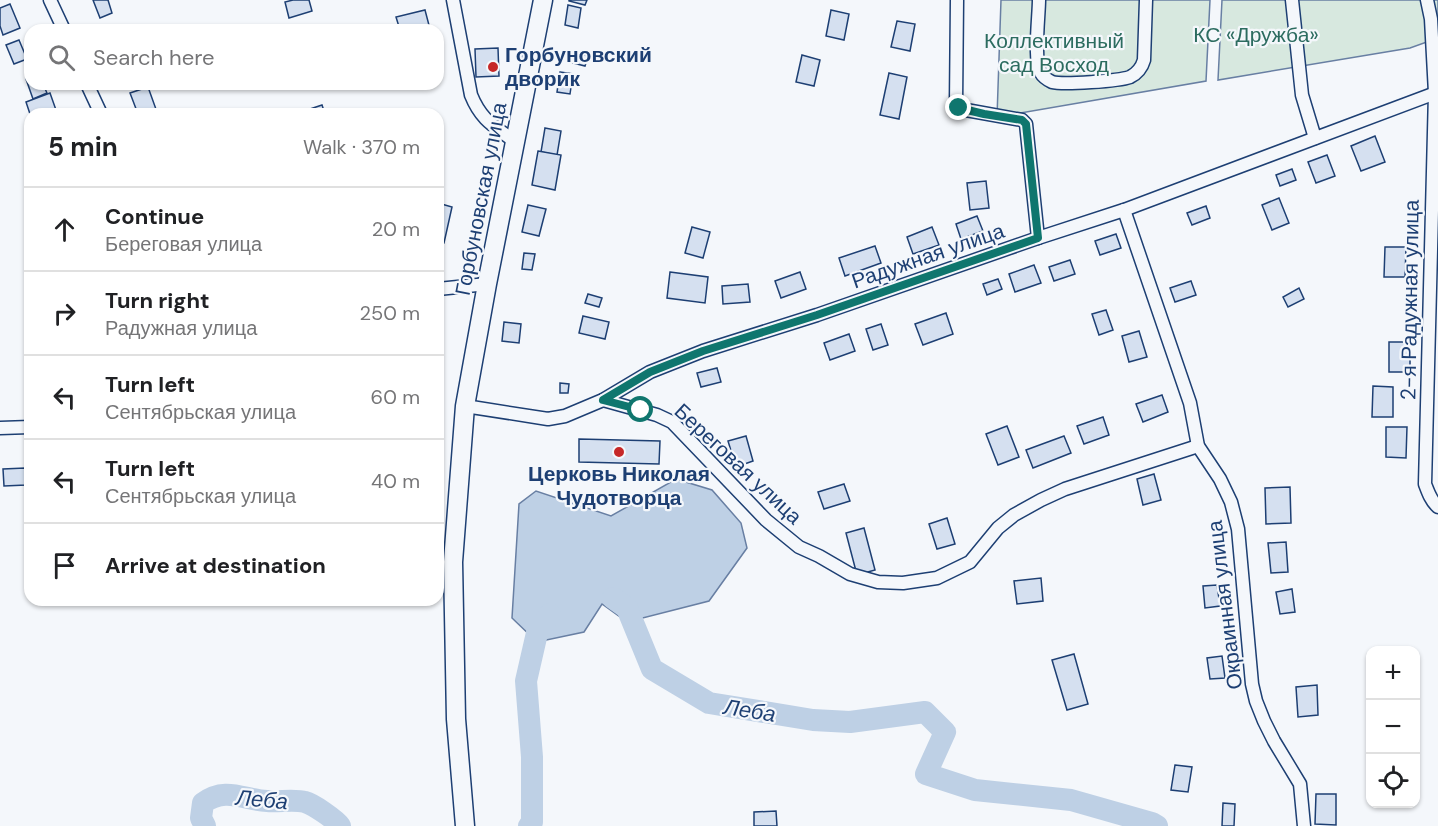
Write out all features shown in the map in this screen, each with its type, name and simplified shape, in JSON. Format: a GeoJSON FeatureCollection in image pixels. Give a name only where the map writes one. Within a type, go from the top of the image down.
{"type":"FeatureCollection","features":[{"type":"Feature","properties":{"kind":"main road","name":"Горбуновская улица"},"geometry":{"type":"LineString","coordinates":[[465,826],[456,719],[453,562],[465,406],[514,141],[543,0]]}},
{"type":"Feature","properties":{"kind":"street"},"geometry":{"type":"LineString","coordinates":[[50,0],[61,24]]}},
{"type":"Feature","properties":{"kind":"street"},"geometry":{"type":"LineString","coordinates":[[453,0],[471,95],[476,108],[487,121],[514,141]]}},
{"type":"Feature","properties":{"kind":"street"},"geometry":{"type":"LineString","coordinates":[[957,0],[956,104],[959,108],[966,110],[1022,120],[1026,124],[1038,238]]}},
{"type":"Feature","properties":{"kind":"street"},"geometry":{"type":"LineString","coordinates":[[1039,0],[1036,62],[1041,74],[1050,81],[1062,83],[1121,79],[1132,76],[1141,68],[1144,60],[1146,0]]}},
{"type":"Feature","properties":{"kind":"street"},"geometry":{"type":"LineString","coordinates":[[1292,0],[1302,95],[1315,138]]}},
{"type":"Feature","properties":{"kind":"street","name":"2-я Радужная улица"},"geometry":{"type":"LineString","coordinates":[[1427,0],[1431,19],[1437,93],[1425,484],[1437,506]]}},
{"type":"Feature","properties":{"kind":"street"},"geometry":{"type":"LineString","coordinates":[[90,90],[98,108]]}},
{"type":"Feature","properties":{"kind":"street","name":"Радужная улица"},"geometry":{"type":"LineString","coordinates":[[465,406],[548,419],[565,416],[603,400],[650,372],[703,351],[817,315],[1124,210],[1437,93]]}},
{"type":"Feature","properties":{"kind":"street","name":"Окраинная улица"},"geometry":{"type":"LineString","coordinates":[[1124,210],[1190,403],[1198,446],[1220,479],[1231,502],[1238,529],[1252,684],[1256,701],[1274,741],[1300,784],[1304,826]]}},
{"type":"Feature","properties":{"kind":"street"},"geometry":{"type":"LineString","coordinates":[[444,288],[487,284]]}},
{"type":"Feature","properties":{"kind":"street","name":"Береговая улица"},"geometry":{"type":"LineString","coordinates":[[603,400],[657,415],[672,422],[782,534],[799,547],[850,574],[878,582],[903,583],[937,578],[970,561],[998,528],[1014,515],[1041,500],[1065,489],[1198,446]]}},
{"type":"Feature","properties":{"kind":"street"},"geometry":{"type":"LineString","coordinates":[[0,428],[24,427]]}},
{"type":"Feature","properties":{"kind":"green space","name":"Коллективный сад Восход"},"geometry":{"type":"Polygon","coordinates":[[[1001,0],[1210,0],[1206,81],[997,117],[1001,0]]]}},
{"type":"Feature","properties":{"kind":"green space","name":"КС «Дружба»"},"geometry":{"type":"Polygon","coordinates":[[[1222,0],[1438,0],[1438,38],[1410,48],[1218,80],[1222,0]]]}},
{"type":"Feature","properties":{"kind":"water"},"geometry":{"type":"Polygon","coordinates":[[[676,479],[712,490],[741,523],[747,548],[709,601],[627,622],[602,604],[584,632],[537,642],[512,618],[519,504],[536,491],[611,516],[676,479]]]}},
{"type":"Feature","properties":{"kind":"building"},"geometry":{"type":"Polygon","coordinates":[[[93,0],[108,0],[112,13],[100,18],[93,0]]]}},
{"type":"Feature","properties":{"kind":"building"},"geometry":{"type":"Polygon","coordinates":[[[309,0],[312,11],[289,18],[285,2],[309,0]]]}},
{"type":"Feature","properties":{"kind":"building"},"geometry":{"type":"Polygon","coordinates":[[[569,0],[587,0],[585,5],[569,0]]]}},
{"type":"Feature","properties":{"kind":"building"},"geometry":{"type":"Polygon","coordinates":[[[10,4],[20,28],[3,35],[0,26],[0,8],[10,4]]]}},
{"type":"Feature","properties":{"kind":"building"},"geometry":{"type":"Polygon","coordinates":[[[568,5],[581,8],[578,28],[565,25],[568,5]]]}},
{"type":"Feature","properties":{"kind":"building"},"geometry":{"type":"Polygon","coordinates":[[[425,10],[429,24],[398,24],[396,17],[425,10]]]}},
{"type":"Feature","properties":{"kind":"building"},"geometry":{"type":"Polygon","coordinates":[[[831,10],[849,14],[844,40],[826,36],[831,10]]]}},
{"type":"Feature","properties":{"kind":"building"},"geometry":{"type":"Polygon","coordinates":[[[897,21],[915,24],[910,51],[891,47],[897,21]]]}},
{"type":"Feature","properties":{"kind":"building"},"geometry":{"type":"Polygon","coordinates":[[[19,40],[24,52],[24,60],[14,64],[6,45],[19,40]]]}},
{"type":"Feature","properties":{"kind":"building"},"geometry":{"type":"Polygon","coordinates":[[[498,48],[499,76],[476,77],[475,49],[498,48]]]}},
{"type":"Feature","properties":{"kind":"building"},"geometry":{"type":"Polygon","coordinates":[[[572,52],[588,56],[585,66],[569,62],[572,52]]]}},
{"type":"Feature","properties":{"kind":"building"},"geometry":{"type":"Polygon","coordinates":[[[802,55],[820,60],[814,86],[796,82],[802,55]]]}},
{"type":"Feature","properties":{"kind":"building"},"geometry":{"type":"Polygon","coordinates":[[[560,72],[573,74],[570,94],[557,92],[560,72]]]}},
{"type":"Feature","properties":{"kind":"building"},"geometry":{"type":"Polygon","coordinates":[[[889,73],[907,77],[899,119],[880,115],[889,73]]]}},
{"type":"Feature","properties":{"kind":"building"},"geometry":{"type":"Polygon","coordinates":[[[30,90],[46,90],[47,93],[33,99],[30,90]]]}},
{"type":"Feature","properties":{"kind":"building"},"geometry":{"type":"Polygon","coordinates":[[[149,90],[156,108],[136,108],[130,93],[149,90]]]}},
{"type":"Feature","properties":{"kind":"building"},"geometry":{"type":"Polygon","coordinates":[[[50,93],[55,108],[28,108],[26,102],[50,93]]]}},
{"type":"Feature","properties":{"kind":"building"},"geometry":{"type":"Polygon","coordinates":[[[545,128],[561,131],[557,155],[541,152],[545,128]]]}},
{"type":"Feature","properties":{"kind":"building"},"geometry":{"type":"Polygon","coordinates":[[[1375,136],[1385,162],[1361,171],[1351,146],[1375,136]]]}},
{"type":"Feature","properties":{"kind":"building"},"geometry":{"type":"Polygon","coordinates":[[[538,151],[561,155],[555,190],[532,185],[538,151]]]}},
{"type":"Feature","properties":{"kind":"building"},"geometry":{"type":"Polygon","coordinates":[[[1327,155],[1335,176],[1316,183],[1308,162],[1327,155]]]}},
{"type":"Feature","properties":{"kind":"building"},"geometry":{"type":"Polygon","coordinates":[[[1292,169],[1296,180],[1280,186],[1276,175],[1292,169]]]}},
{"type":"Feature","properties":{"kind":"building"},"geometry":{"type":"Polygon","coordinates":[[[986,181],[989,208],[970,210],[967,183],[986,181]]]}},
{"type":"Feature","properties":{"kind":"building"},"geometry":{"type":"Polygon","coordinates":[[[1279,198],[1289,223],[1272,230],[1262,205],[1279,198]]]}},
{"type":"Feature","properties":{"kind":"building"},"geometry":{"type":"Polygon","coordinates":[[[444,205],[452,207],[444,243],[444,205]]]}},
{"type":"Feature","properties":{"kind":"building"},"geometry":{"type":"Polygon","coordinates":[[[528,205],[546,209],[539,236],[522,232],[528,205]]]}},
{"type":"Feature","properties":{"kind":"building"},"geometry":{"type":"Polygon","coordinates":[[[1206,206],[1210,218],[1192,225],[1187,213],[1206,206]]]}},
{"type":"Feature","properties":{"kind":"building"},"geometry":{"type":"Polygon","coordinates":[[[977,216],[983,231],[961,239],[956,224],[977,216]]]}},
{"type":"Feature","properties":{"kind":"building"},"geometry":{"type":"Polygon","coordinates":[[[692,227],[710,232],[703,258],[685,253],[692,227]]]}},
{"type":"Feature","properties":{"kind":"building"},"geometry":{"type":"Polygon","coordinates":[[[932,227],[939,245],[913,254],[907,237],[932,227]]]}},
{"type":"Feature","properties":{"kind":"building"},"geometry":{"type":"Polygon","coordinates":[[[1116,234],[1121,248],[1100,255],[1095,241],[1116,234]]]}},
{"type":"Feature","properties":{"kind":"building"},"geometry":{"type":"Polygon","coordinates":[[[875,246],[881,263],[845,276],[839,258],[875,246]]]}},
{"type":"Feature","properties":{"kind":"building"},"geometry":{"type":"Polygon","coordinates":[[[1385,247],[1406,247],[1405,277],[1384,277],[1385,247]]]}},
{"type":"Feature","properties":{"kind":"building"},"geometry":{"type":"Polygon","coordinates":[[[524,253],[535,254],[532,270],[522,269],[524,253]]]}},
{"type":"Feature","properties":{"kind":"building"},"geometry":{"type":"Polygon","coordinates":[[[1070,260],[1075,274],[1054,281],[1049,267],[1070,260]]]}},
{"type":"Feature","properties":{"kind":"building"},"geometry":{"type":"Polygon","coordinates":[[[1034,265],[1041,283],[1015,292],[1009,274],[1034,265]]]}},
{"type":"Feature","properties":{"kind":"building"},"geometry":{"type":"Polygon","coordinates":[[[670,272],[708,277],[705,303],[667,298],[670,272]]]}},
{"type":"Feature","properties":{"kind":"building"},"geometry":{"type":"Polygon","coordinates":[[[800,272],[806,289],[781,298],[775,281],[800,272]]]}},
{"type":"Feature","properties":{"kind":"building"},"geometry":{"type":"Polygon","coordinates":[[[998,279],[1002,289],[987,295],[983,284],[998,279]]]}},
{"type":"Feature","properties":{"kind":"building"},"geometry":{"type":"Polygon","coordinates":[[[1191,281],[1196,295],[1175,302],[1170,288],[1191,281]]]}},
{"type":"Feature","properties":{"kind":"building"},"geometry":{"type":"Polygon","coordinates":[[[748,284],[750,302],[723,304],[722,286],[748,284]]]}},
{"type":"Feature","properties":{"kind":"building"},"geometry":{"type":"Polygon","coordinates":[[[1299,288],[1304,299],[1288,307],[1283,297],[1299,288]]]}},
{"type":"Feature","properties":{"kind":"building"},"geometry":{"type":"Polygon","coordinates":[[[588,294],[602,298],[599,307],[585,303],[588,294]]]}},
{"type":"Feature","properties":{"kind":"building"},"geometry":{"type":"Polygon","coordinates":[[[1106,310],[1113,330],[1099,335],[1092,314],[1106,310]]]}},
{"type":"Feature","properties":{"kind":"building"},"geometry":{"type":"Polygon","coordinates":[[[946,313],[953,334],[923,345],[915,324],[946,313]]]}},
{"type":"Feature","properties":{"kind":"building"},"geometry":{"type":"Polygon","coordinates":[[[583,316],[609,322],[605,339],[579,333],[583,316]]]}},
{"type":"Feature","properties":{"kind":"building"},"geometry":{"type":"Polygon","coordinates":[[[504,322],[521,324],[519,343],[502,341],[504,322]]]}},
{"type":"Feature","properties":{"kind":"building"},"geometry":{"type":"Polygon","coordinates":[[[881,324],[888,345],[873,350],[866,329],[881,324]]]}},
{"type":"Feature","properties":{"kind":"building"},"geometry":{"type":"Polygon","coordinates":[[[1139,331],[1147,357],[1129,362],[1122,336],[1139,331]]]}},
{"type":"Feature","properties":{"kind":"building"},"geometry":{"type":"Polygon","coordinates":[[[849,334],[855,351],[830,360],[824,343],[849,334]]]}},
{"type":"Feature","properties":{"kind":"building"},"geometry":{"type":"Polygon","coordinates":[[[1389,342],[1410,342],[1410,372],[1389,372],[1389,342]]]}},
{"type":"Feature","properties":{"kind":"building"},"geometry":{"type":"Polygon","coordinates":[[[717,368],[721,382],[701,387],[697,373],[717,368]]]}},
{"type":"Feature","properties":{"kind":"building"},"geometry":{"type":"Polygon","coordinates":[[[560,383],[569,384],[568,393],[560,393],[560,383]]]}},
{"type":"Feature","properties":{"kind":"building"},"geometry":{"type":"Polygon","coordinates":[[[1373,386],[1393,387],[1393,417],[1372,417],[1373,386]]]}},
{"type":"Feature","properties":{"kind":"building"},"geometry":{"type":"Polygon","coordinates":[[[1162,395],[1168,412],[1143,422],[1136,404],[1162,395]]]}},
{"type":"Feature","properties":{"kind":"building"},"geometry":{"type":"Polygon","coordinates":[[[1103,417],[1109,435],[1084,444],[1077,426],[1103,417]]]}},
{"type":"Feature","properties":{"kind":"building"},"geometry":{"type":"Polygon","coordinates":[[[1007,426],[1019,457],[998,465],[986,434],[1007,426]]]}},
{"type":"Feature","properties":{"kind":"building"},"geometry":{"type":"Polygon","coordinates":[[[1386,427],[1407,427],[1406,458],[1386,457],[1386,427]]]}},
{"type":"Feature","properties":{"kind":"building"},"geometry":{"type":"Polygon","coordinates":[[[746,436],[753,461],[736,467],[728,441],[746,436]]]}},
{"type":"Feature","properties":{"kind":"building"},"geometry":{"type":"Polygon","coordinates":[[[1064,436],[1071,453],[1033,468],[1026,450],[1064,436]]]}},
{"type":"Feature","properties":{"kind":"building","name":"Церковь Николая Чудотворца"},"geometry":{"type":"Polygon","coordinates":[[[579,439],[660,441],[659,464],[579,462],[579,439]]]}},
{"type":"Feature","properties":{"kind":"building"},"geometry":{"type":"Polygon","coordinates":[[[24,468],[24,485],[4,486],[3,469],[24,468]]]}},
{"type":"Feature","properties":{"kind":"building"},"geometry":{"type":"Polygon","coordinates":[[[1154,474],[1161,500],[1143,505],[1137,479],[1154,474]]]}},
{"type":"Feature","properties":{"kind":"building"},"geometry":{"type":"Polygon","coordinates":[[[844,484],[850,501],[824,509],[818,492],[844,484]]]}},
{"type":"Feature","properties":{"kind":"building"},"geometry":{"type":"Polygon","coordinates":[[[1290,487],[1291,523],[1266,524],[1265,488],[1290,487]]]}},
{"type":"Feature","properties":{"kind":"building"},"geometry":{"type":"Polygon","coordinates":[[[947,518],[955,544],[937,549],[929,524],[947,518]]]}},
{"type":"Feature","properties":{"kind":"building"},"geometry":{"type":"Polygon","coordinates":[[[864,528],[875,570],[857,575],[846,533],[864,528]]]}},
{"type":"Feature","properties":{"kind":"building"},"geometry":{"type":"Polygon","coordinates":[[[1286,542],[1288,572],[1271,573],[1268,543],[1286,542]]]}},
{"type":"Feature","properties":{"kind":"building"},"geometry":{"type":"Polygon","coordinates":[[[1041,578],[1043,601],[1017,604],[1014,581],[1041,578]]]}},
{"type":"Feature","properties":{"kind":"building"},"geometry":{"type":"Polygon","coordinates":[[[1217,585],[1220,606],[1205,608],[1203,586],[1217,585]]]}},
{"type":"Feature","properties":{"kind":"building"},"geometry":{"type":"Polygon","coordinates":[[[1292,589],[1295,612],[1280,614],[1276,592],[1292,589]]]}},
{"type":"Feature","properties":{"kind":"building"},"geometry":{"type":"Polygon","coordinates":[[[1074,654],[1088,704],[1067,710],[1052,660],[1074,654]]]}},
{"type":"Feature","properties":{"kind":"building"},"geometry":{"type":"Polygon","coordinates":[[[1222,656],[1225,678],[1210,679],[1207,658],[1222,656]]]}},
{"type":"Feature","properties":{"kind":"building"},"geometry":{"type":"Polygon","coordinates":[[[1317,685],[1318,715],[1298,717],[1296,687],[1317,685]]]}},
{"type":"Feature","properties":{"kind":"building"},"geometry":{"type":"Polygon","coordinates":[[[1175,765],[1192,767],[1188,792],[1171,790],[1175,765]]]}},
{"type":"Feature","properties":{"kind":"building"},"geometry":{"type":"Polygon","coordinates":[[[1316,794],[1336,794],[1336,825],[1315,824],[1316,794]]]}},
{"type":"Feature","properties":{"kind":"building"},"geometry":{"type":"Polygon","coordinates":[[[1223,803],[1235,804],[1234,826],[1222,826],[1223,803]]]}},
{"type":"Feature","properties":{"kind":"building"},"geometry":{"type":"Polygon","coordinates":[[[776,811],[777,826],[754,826],[754,812],[776,811]]]}},
{"type":"Feature","properties":{"kind":"waterway","name":"Леба"},"geometry":{"type":"LineString","coordinates":[[613,598],[627,608],[652,669],[709,703],[813,720],[850,722],[925,712],[945,732],[926,774],[975,790],[1071,800],[1157,826]]}},
{"type":"Feature","properties":{"kind":"waterway","name":"Леба"},"geometry":{"type":"LineString","coordinates":[[529,826],[532,822],[532,757],[526,681],[537,633],[550,614]]}},
{"type":"Feature","properties":{"kind":"waterway","name":"Леба"},"geometry":{"type":"LineString","coordinates":[[205,826],[201,818],[203,803],[219,795],[235,795],[267,801],[305,802],[324,812],[340,826]]}},
{"type":"Feature","properties":{"kind":"place","name":"Горбуновский дворик"},"geometry":{"type":"Point","coordinates":[493,67]}},
{"type":"Feature","properties":{"kind":"place","name":"Церковь Николая Чудотворца"},"geometry":{"type":"Point","coordinates":[619,452]}},
{"type":"Feature","properties":{"kind":"route"},"geometry":{"type":"LineString","coordinates":[[641,410],[603,400],[650,372],[703,351],[817,315],[1038,238],[1026,124],[1022,120],[959,108]]}}]}
